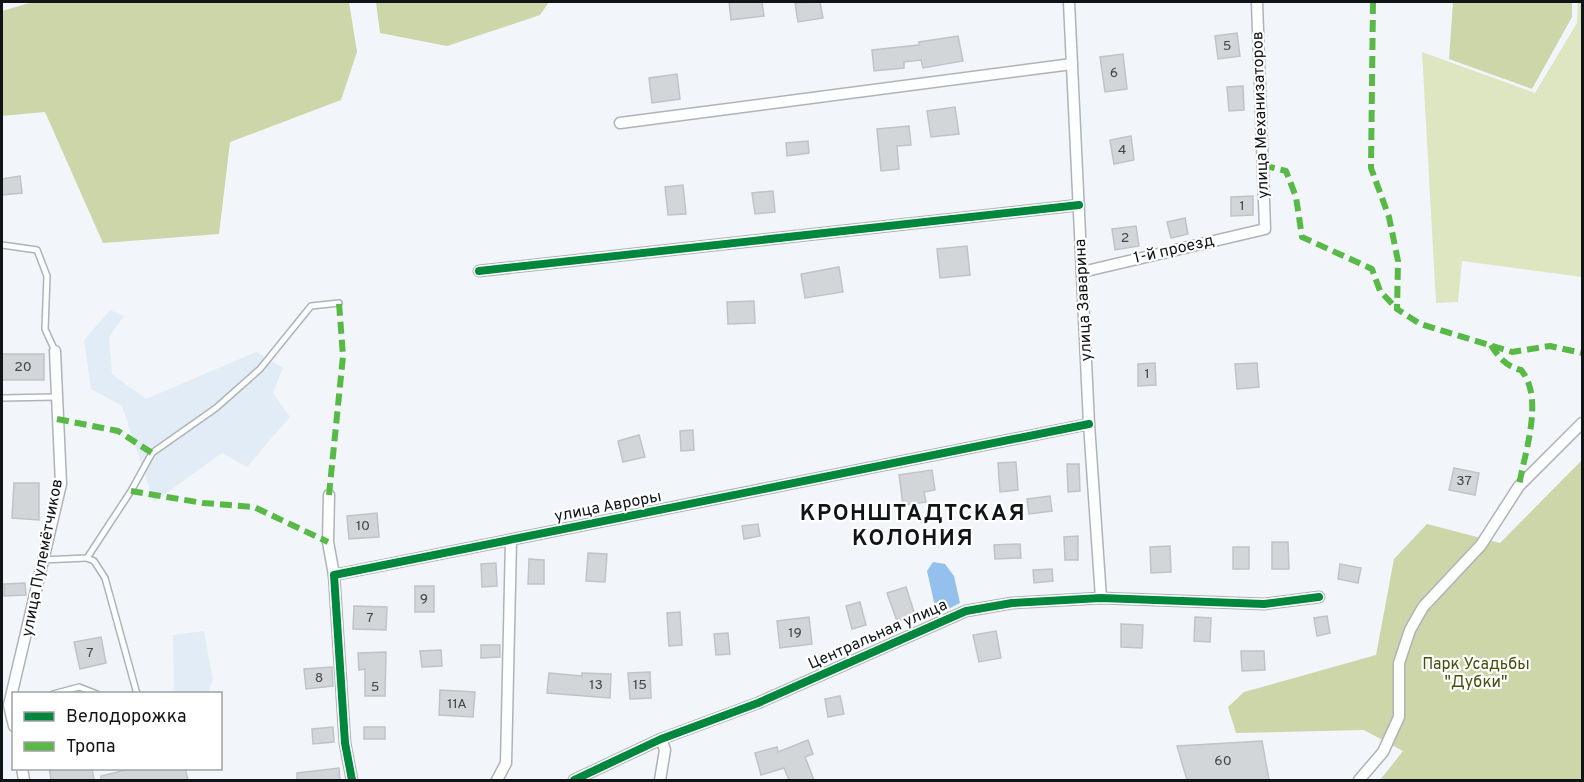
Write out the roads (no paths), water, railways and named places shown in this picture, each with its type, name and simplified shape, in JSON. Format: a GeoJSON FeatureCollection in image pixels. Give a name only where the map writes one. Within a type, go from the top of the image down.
{"type":"FeatureCollection","features":[{"type":"Feature","properties":{"kind":"street","name":"улица Заварина"},"geometry":{"type":"LineString","coordinates":[[1069,2],[1089,423],[1101,598]]}},
{"type":"Feature","properties":{"kind":"street","name":"улица Механизаторов"},"geometry":{"type":"LineString","coordinates":[[1257,2],[1265,229]]}},
{"type":"Feature","properties":{"kind":"street"},"geometry":{"type":"LineString","coordinates":[[620,123],[1072,64]]}},
{"type":"Feature","properties":{"kind":"street"},"geometry":{"type":"LineString","coordinates":[[479,271],[1079,205]]}},
{"type":"Feature","properties":{"kind":"street","name":"1-й проезд"},"geometry":{"type":"LineString","coordinates":[[1082,272],[1265,229]]}},
{"type":"Feature","properties":{"kind":"street","name":"улица Пулемётчиков"},"geometry":{"type":"LineString","coordinates":[[14,692],[41,560],[61,484],[56,351]]}},
{"type":"Feature","properties":{"kind":"street","name":"улица Авроры"},"geometry":{"type":"LineString","coordinates":[[334,575],[1089,423]]}},
{"type":"Feature","properties":{"kind":"street"},"geometry":{"type":"LineString","coordinates":[[1359,780],[1383,752],[1399,717],[1399,663],[1410,630],[1423,607],[1481,545],[1519,486],[1582,423]]}},
{"type":"Feature","properties":{"kind":"street"},"geometry":{"type":"LineString","coordinates":[[329,495],[328,542],[334,575],[345,743],[352,780]]}},
{"type":"Feature","properties":{"kind":"street"},"geometry":{"type":"LineString","coordinates":[[497,780],[506,763],[511,540]]}},
{"type":"Feature","properties":{"kind":"street","name":"Центральная улица"},"geometry":{"type":"LineString","coordinates":[[574,780],[661,739],[758,703],[966,611],[1012,603],[1101,598],[1264,604],[1319,597]]}},
{"type":"Feature","properties":{"kind":"street"},"geometry":{"type":"LineString","coordinates":[[660,780],[665,750],[661,739]]}},
{"type":"Feature","properties":{"kind":"lane"},"geometry":{"type":"LineString","coordinates":[[2,245],[37,250],[47,276],[45,329],[56,351]]}},
{"type":"Feature","properties":{"kind":"lane"},"geometry":{"type":"LineString","coordinates":[[87,558],[131,492],[152,453],[216,408],[260,369],[311,306],[339,303]]}},
{"type":"Feature","properties":{"kind":"lane"},"geometry":{"type":"LineString","coordinates":[[2,398],[56,397]]}},
{"type":"Feature","properties":{"kind":"lane"},"geometry":{"type":"LineString","coordinates":[[41,560],[87,558],[94,561],[105,578],[137,692]]}},
{"type":"Feature","properties":{"kind":"lane"},"geometry":{"type":"LineString","coordinates":[[57,692],[79,687],[94,692]]}},
{"type":"Feature","properties":{"kind":"water"},"geometry":{"type":"Polygon","coordinates":[[[933,562],[945,564],[954,576],[960,603],[937,615],[927,571],[933,562]]]}},
{"type":"Feature","properties":{"kind":"district","name":"КРОНШТАДТСКАЯ КОЛОНИЯ"},"geometry":{"type":"Point","coordinates":[913,526]}},
{"type":"Feature","properties":{"kind":"park label","name":"Парк Усадьбы \"Дубки\""},"geometry":{"type":"Point","coordinates":[1476,674]}}]}
